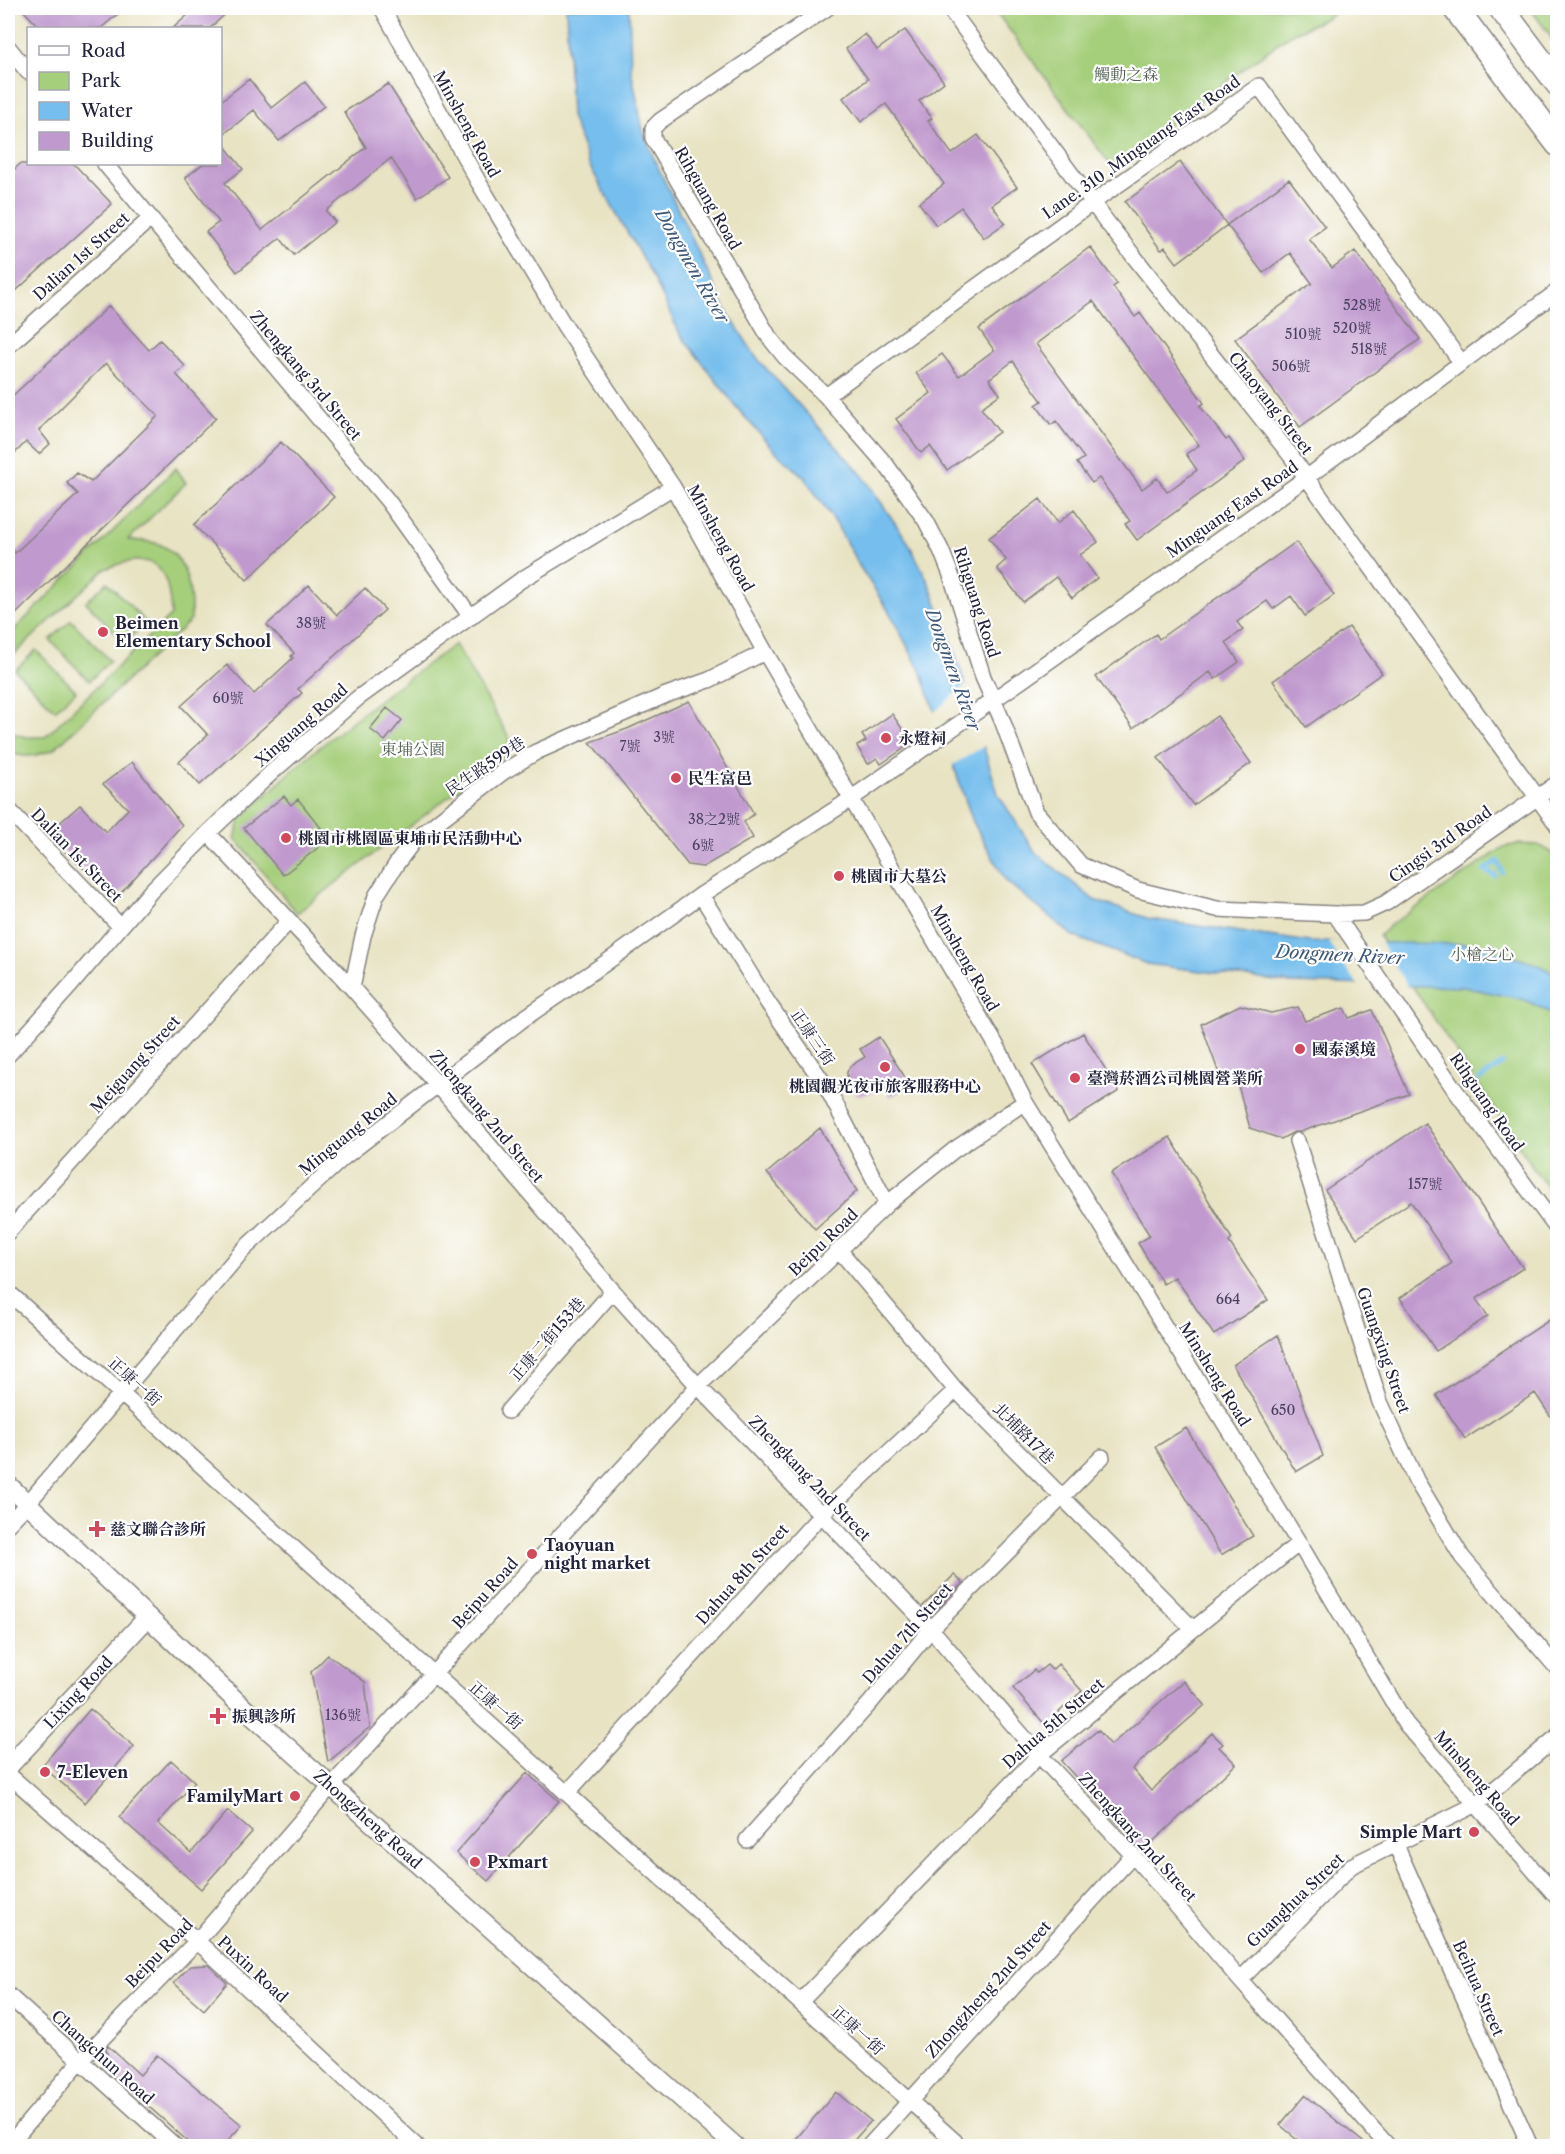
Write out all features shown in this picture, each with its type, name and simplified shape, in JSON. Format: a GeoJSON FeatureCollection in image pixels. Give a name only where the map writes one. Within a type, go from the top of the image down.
{"type":"FeatureCollection","features":[{"type":"Feature","properties":{"kind":"main road"},"geometry":{"type":"LineString","coordinates":[[1455,8],[1557,144]]}},
{"type":"Feature","properties":{"kind":"main road"},"geometry":{"type":"LineString","coordinates":[[1501,8],[1557,84]]}},
{"type":"Feature","properties":{"kind":"street","name":"Minsheng Road"},"geometry":{"type":"LineString","coordinates":[[382,8],[479,183],[564,325],[673,487],[765,652],[999,1050],[1025,1102],[1299,1543],[1406,1724],[1557,1898]]}},
{"type":"Feature","properties":{"kind":"street","name":"Rihguang Road"},"geometry":{"type":"LineString","coordinates":[[827,8],[660,121],[652,128],[653,138],[769,337],[784,357],[826,396],[887,466],[926,521],[951,575],[983,677],[994,700],[1036,813],[1081,865],[1138,890],[1218,909],[1335,914],[1455,1090],[1557,1230]]}},
{"type":"Feature","properties":{"kind":"street","name":"Chaoyang Street"},"geometry":{"type":"LineString","coordinates":[[949,8],[1092,203],[1306,478],[1557,826]]}},
{"type":"Feature","properties":{"kind":"street"},"geometry":{"type":"LineString","coordinates":[[8,47],[27,71]]}},
{"type":"Feature","properties":{"kind":"street","name":"Lane. 310 ,Minguang East Road"},"geometry":{"type":"LineString","coordinates":[[826,396],[1092,203],[1259,86],[1461,362]]}},
{"type":"Feature","properties":{"kind":"street","name":"Zhengkang 3rd Street"},"geometry":{"type":"LineString","coordinates":[[106,165],[388,501],[471,617]]}},
{"type":"Feature","properties":{"kind":"street","name":"Dalian 1st Street"},"geometry":{"type":"LineString","coordinates":[[8,346],[151,218]]}},
{"type":"Feature","properties":{"kind":"street","name":"Minguang East Road"},"geometry":{"type":"LineString","coordinates":[[852,798],[981,710],[1306,478],[1557,291]]}},
{"type":"Feature","properties":{"kind":"street","name":"Xinguang Road"},"geometry":{"type":"LineString","coordinates":[[8,1055],[151,891],[272,772],[358,698],[530,574],[673,487]]}},
{"type":"Feature","properties":{"kind":"street","name":"民生路599巷"},"geometry":{"type":"LineString","coordinates":[[352,988],[363,936],[376,896],[412,843],[441,819],[503,772],[536,752],[666,695],[709,680],[765,652]]}},
{"type":"Feature","properties":{"kind":"street","name":"Cingsi 3rd Road"},"geometry":{"type":"LineString","coordinates":[[1335,914],[1364,913],[1386,903],[1557,783]]}},
{"type":"Feature","properties":{"kind":"street","name":"Minguang Road"},"geometry":{"type":"LineString","coordinates":[[8,1524],[243,1250],[344,1157],[523,1019],[701,894],[852,798]]}},
{"type":"Feature","properties":{"kind":"street","name":"Dalian 1st Street"},"geometry":{"type":"LineString","coordinates":[[8,809],[120,927]]}},
{"type":"Feature","properties":{"kind":"street","name":"Zhengkang 2nd Street"},"geometry":{"type":"LineString","coordinates":[[208,833],[352,988],[438,1085],[698,1386],[931,1629],[1039,1755],[1133,1855],[1240,1980],[1388,2146]]}},
{"type":"Feature","properties":{"kind":"street","name":"正康三街"},"geometry":{"type":"LineString","coordinates":[[701,894],[768,1003],[827,1088],[887,1204]]}},
{"type":"Feature","properties":{"kind":"street","name":"Meiguang Street"},"geometry":{"type":"LineString","coordinates":[[8,1232],[289,921]]}},
{"type":"Feature","properties":{"kind":"street","name":"Beipu Road"},"geometry":{"type":"LineString","coordinates":[[8,2146],[81,2060],[197,1941],[331,1786],[698,1386],[887,1204],[954,1150],[1025,1102]]}},
{"type":"Feature","properties":{"kind":"street","name":"Guangxing Street"},"geometry":{"type":"LineString","coordinates":[[1297,1141],[1380,1402],[1416,1480],[1462,1557],[1557,1669]]}},
{"type":"Feature","properties":{"kind":"street","name":"北埔路17巷"},"geometry":{"type":"LineString","coordinates":[[840,1251],[956,1390],[1193,1629]]}},
{"type":"Feature","properties":{"kind":"street","name":"正康二街153巷"},"geometry":{"type":"LineString","coordinates":[[508,1411],[614,1291]]}},
{"type":"Feature","properties":{"kind":"street","name":"正康一街"},"geometry":{"type":"LineString","coordinates":[[8,1292],[960,2146]]}},
{"type":"Feature","properties":{"kind":"street","name":"Dahua 8th Street"},"geometry":{"type":"LineString","coordinates":[[567,1793],[820,1515],[956,1390]]}},
{"type":"Feature","properties":{"kind":"street","name":"Dahua 7th Street"},"geometry":{"type":"LineString","coordinates":[[747,1840],[871,1702],[931,1629],[1102,1457]]}},
{"type":"Feature","properties":{"kind":"street","name":"Zhongzheng Road"},"geometry":{"type":"LineString","coordinates":[[8,1485],[331,1786],[735,2146]]}},
{"type":"Feature","properties":{"kind":"street","name":"Dahua 5th Street"},"geometry":{"type":"LineString","coordinates":[[800,2002],[1039,1755],[1299,1543]]}},
{"type":"Feature","properties":{"kind":"street","name":"Lixing Road"},"geometry":{"type":"LineString","coordinates":[[8,1767],[148,1617]]}},
{"type":"Feature","properties":{"kind":"street","name":"Guanghua Street"},"geometry":{"type":"LineString","coordinates":[[1240,1980],[1351,1866],[1477,1804],[1557,1736]]}},
{"type":"Feature","properties":{"kind":"street","name":"Puxin Road"},"geometry":{"type":"LineString","coordinates":[[8,1774],[197,1941],[417,2146]]}},
{"type":"Feature","properties":{"kind":"street","name":"Beihua Street"},"geometry":{"type":"LineString","coordinates":[[1395,1843],[1530,2146]]}},
{"type":"Feature","properties":{"kind":"street","name":"Zhongzheng 2nd Street"},"geometry":{"type":"LineString","coordinates":[[869,2146],[1133,1855]]}},
{"type":"Feature","properties":{"kind":"street","name":"Changchun Road"},"geometry":{"type":"LineString","coordinates":[[8,1995],[175,2146]]}},
{"type":"Feature","properties":{"kind":"green space","name":"觸動之森"},"geometry":{"type":"Polygon","coordinates":[[[993,8],[1129,8],[1191,11],[1341,8],[1328,17],[1288,36],[1112,167],[993,8]]]}},
{"type":"Feature","properties":{"kind":"green space"},"geometry":{"type":"Polygon","coordinates":[[[1530,8],[1557,8],[1557,45],[1530,8]]]}},
{"type":"Feature","properties":{"kind":"green space"},"geometry":{"type":"Polygon","coordinates":[[[176,468],[186,483],[128,540],[157,543],[178,558],[187,577],[191,599],[191,620],[54,749],[31,756],[8,752],[8,732],[26,737],[45,737],[171,615],[167,584],[156,566],[136,561],[122,563],[105,569],[8,660],[8,636],[176,468]]]}},
{"type":"Feature","properties":{"kind":"green space"},"geometry":{"type":"Polygon","coordinates":[[[107,582],[146,622],[125,643],[86,602],[107,582]]]}},
{"type":"Feature","properties":{"kind":"green space"},"geometry":{"type":"Polygon","coordinates":[[[71,620],[110,661],[89,681],[50,640],[71,620]]]}},
{"type":"Feature","properties":{"kind":"green space","name":"東埔公園"},"geometry":{"type":"Polygon","coordinates":[[[455,644],[511,741],[509,753],[297,913],[235,838],[241,818],[306,758],[380,699],[455,644]]]}},
{"type":"Feature","properties":{"kind":"green space"},"geometry":{"type":"Polygon","coordinates":[[[36,650],[76,691],[55,710],[15,670],[36,650]]]}},
{"type":"Feature","properties":{"kind":"green space","name":"小檜之心"},"geometry":{"type":"Polygon","coordinates":[[[1519,844],[1538,845],[1557,855],[1557,1203],[1379,936],[1389,926],[1504,847],[1519,844]]]}},
{"type":"Feature","properties":{"kind":"water","name":"Dongmen River"},"geometry":{"type":"Polygon","coordinates":[[[566,8],[629,8],[631,69],[643,131],[726,310],[756,357],[863,476],[908,542],[928,581],[953,645],[998,794],[1035,852],[1094,900],[1150,919],[1310,942],[1472,944],[1536,964],[1557,975],[1557,1016],[1525,1000],[1464,987],[1290,983],[1147,964],[1073,936],[1006,881],[973,822],[922,674],[888,610],[858,564],[835,522],[804,477],[774,450],[737,408],[680,334],[655,281],[589,165],[571,116],[566,8]]]}},
{"type":"Feature","properties":{"kind":"pier"},"geometry":{"type":"Polygon","coordinates":[[[968,683],[986,745],[951,766],[932,714],[968,683]]]}},
{"type":"Feature","properties":{"kind":"pier"},"geometry":{"type":"Polygon","coordinates":[[[1379,940],[1409,989],[1360,988],[1328,942],[1379,940]]]}},
{"type":"Feature","properties":{"kind":"building"},"geometry":{"type":"Polygon","coordinates":[[[21,8],[125,8],[102,27],[39,27],[21,8]]]}},
{"type":"Feature","properties":{"kind":"building"},"geometry":{"type":"Polygon","coordinates":[[[196,8],[232,8],[211,27],[174,27],[196,8]]]}},
{"type":"Feature","properties":{"kind":"building"},"geometry":{"type":"Polygon","coordinates":[[[905,30],[944,82],[919,101],[932,118],[928,121],[952,154],[978,135],[1017,187],[992,205],[1005,223],[984,238],[961,207],[936,225],[919,203],[944,184],[886,104],[861,122],[843,98],[868,79],[846,49],[865,34],[877,50],[905,30]]]}},
{"type":"Feature","properties":{"kind":"building"},"geometry":{"type":"Polygon","coordinates":[[[249,79],[272,108],[305,82],[324,106],[279,141],[254,110],[222,135],[222,100],[249,79]]]}},
{"type":"Feature","properties":{"kind":"building"},"geometry":{"type":"Polygon","coordinates":[[[388,84],[448,177],[417,198],[391,158],[326,211],[335,222],[294,255],[280,238],[237,272],[206,232],[219,222],[185,178],[202,165],[222,165],[222,143],[243,169],[225,183],[262,230],[366,147],[344,112],[388,84]]]}},
{"type":"Feature","properties":{"kind":"building"},"geometry":{"type":"Polygon","coordinates":[[[1180,162],[1227,225],[1177,263],[1165,247],[1161,250],[1125,202],[1180,162]]]}},
{"type":"Feature","properties":{"kind":"building"},"geometry":{"type":"Polygon","coordinates":[[[20,164],[75,165],[112,204],[8,298],[8,175],[20,164]]]}},
{"type":"Feature","properties":{"kind":"building"},"geometry":{"type":"Polygon","coordinates":[[[1289,179],[1325,227],[1309,239],[1332,268],[1355,251],[1420,339],[1300,427],[1235,339],[1312,283],[1290,253],[1263,273],[1227,225],[1289,179]]]}},
{"type":"Feature","properties":{"kind":"building"},"geometry":{"type":"Polygon","coordinates":[[[1090,247],[1117,284],[1113,287],[1135,317],[1140,313],[1204,403],[1200,406],[1226,440],[1229,438],[1245,461],[1137,540],[1125,524],[1130,521],[1099,478],[1092,483],[1077,463],[1084,458],[1056,421],[1051,425],[1036,405],[1042,401],[1013,361],[989,379],[1000,394],[981,408],[999,432],[947,470],[930,446],[921,453],[896,419],[931,393],[916,373],[942,354],[959,376],[994,350],[979,329],[1090,247]],[[1093,301],[1036,344],[1142,489],[1157,478],[1167,492],[1197,470],[1186,454],[1199,445],[1093,301]]]}},
{"type":"Feature","properties":{"kind":"building"},"geometry":{"type":"Polygon","coordinates":[[[109,306],[149,350],[160,340],[185,366],[176,374],[216,418],[16,614],[8,606],[8,545],[15,553],[78,494],[67,483],[77,473],[91,482],[158,416],[106,363],[39,430],[50,444],[39,454],[26,442],[8,460],[8,400],[109,306]]]}},
{"type":"Feature","properties":{"kind":"building"},"geometry":{"type":"Polygon","coordinates":[[[281,442],[334,497],[247,580],[194,525],[281,442]]]}},
{"type":"Feature","properties":{"kind":"building"},"geometry":{"type":"Polygon","coordinates":[[[1040,499],[1058,523],[1074,510],[1098,542],[1080,555],[1097,578],[1072,598],[1056,577],[1023,602],[997,568],[1006,560],[989,538],[1040,499]]]}},
{"type":"Feature","properties":{"kind":"building"},"geometry":{"type":"Polygon","coordinates":[[[1296,542],[1334,595],[1305,616],[1291,596],[1273,609],[1267,601],[1237,622],[1243,630],[1226,642],[1239,662],[1215,679],[1210,672],[1133,728],[1096,677],[1156,634],[1159,639],[1296,542]]]}},
{"type":"Feature","properties":{"kind":"building"},"geometry":{"type":"Polygon","coordinates":[[[309,585],[337,615],[365,588],[385,610],[298,689],[302,693],[200,785],[179,762],[208,735],[181,706],[227,665],[254,694],[293,658],[291,656],[294,653],[267,625],[309,585]]]}},
{"type":"Feature","properties":{"kind":"building"},"geometry":{"type":"Polygon","coordinates":[[[1349,627],[1382,673],[1306,727],[1273,681],[1349,627]]]}},
{"type":"Feature","properties":{"kind":"building","name":"民生富邑"},"geometry":{"type":"Polygon","coordinates":[[[689,701],[754,814],[744,822],[753,838],[703,867],[688,865],[590,742],[627,729],[689,701]]]}},
{"type":"Feature","properties":{"kind":"building"},"geometry":{"type":"Polygon","coordinates":[[[387,708],[402,720],[385,741],[370,729],[387,708]]]}},
{"type":"Feature","properties":{"kind":"building","name":"永燈祠"},"geometry":{"type":"Polygon","coordinates":[[[892,714],[912,743],[881,764],[877,758],[868,764],[857,746],[866,741],[862,735],[892,714]]]}},
{"type":"Feature","properties":{"kind":"building"},"geometry":{"type":"Polygon","coordinates":[[[1217,716],[1251,763],[1193,805],[1158,758],[1217,716]]]}},
{"type":"Feature","properties":{"kind":"building"},"geometry":{"type":"Polygon","coordinates":[[[132,762],[182,825],[119,895],[109,891],[46,835],[80,805],[106,832],[128,809],[103,784],[132,762]]]}},
{"type":"Feature","properties":{"kind":"building","name":"桃園市桃園區東埔市民活動中心"},"geometry":{"type":"Polygon","coordinates":[[[284,796],[291,805],[298,799],[321,828],[315,833],[324,843],[283,875],[244,828],[284,796]]]}},
{"type":"Feature","properties":{"kind":"building","name":"國泰溪境"},"geometry":{"type":"Polygon","coordinates":[[[1240,1005],[1271,1013],[1298,1007],[1305,1021],[1344,1008],[1349,1018],[1372,1010],[1409,1094],[1300,1132],[1294,1132],[1281,1139],[1250,1128],[1235,1075],[1221,1079],[1201,1024],[1240,1005]]]}},
{"type":"Feature","properties":{"kind":"building","name":"臺灣菸酒公司桃園營業所"},"geometry":{"type":"Polygon","coordinates":[[[1083,1033],[1119,1091],[1068,1123],[1032,1064],[1083,1033]]]}},
{"type":"Feature","properties":{"kind":"building"},"geometry":{"type":"Polygon","coordinates":[[[879,1037],[910,1085],[891,1097],[885,1088],[859,1096],[850,1089],[847,1072],[850,1066],[865,1057],[860,1049],[879,1037]]]}},
{"type":"Feature","properties":{"kind":"building"},"geometry":{"type":"Polygon","coordinates":[[[1425,1123],[1523,1268],[1476,1299],[1488,1316],[1436,1351],[1400,1298],[1452,1263],[1411,1202],[1357,1238],[1325,1190],[1425,1123]]]}},
{"type":"Feature","properties":{"kind":"building"},"geometry":{"type":"Polygon","coordinates":[[[820,1128],[857,1191],[815,1229],[767,1173],[820,1128]]]}},
{"type":"Feature","properties":{"kind":"building"},"geometry":{"type":"Polygon","coordinates":[[[1170,1137],[1232,1239],[1229,1242],[1268,1300],[1214,1335],[1175,1277],[1163,1284],[1138,1243],[1150,1236],[1111,1173],[1170,1137]]]}},
{"type":"Feature","properties":{"kind":"building"},"geometry":{"type":"Polygon","coordinates":[[[1557,1315],[1557,1426],[1535,1393],[1465,1439],[1436,1395],[1557,1315]]]}},
{"type":"Feature","properties":{"kind":"building"},"geometry":{"type":"Polygon","coordinates":[[[1278,1335],[1323,1456],[1296,1472],[1233,1365],[1278,1335]]]}},
{"type":"Feature","properties":{"kind":"building"},"geometry":{"type":"Polygon","coordinates":[[[1186,1428],[1253,1536],[1221,1555],[1155,1447],[1186,1428]]]}},
{"type":"Feature","properties":{"kind":"building"},"geometry":{"type":"Polygon","coordinates":[[[954,1575],[963,1583],[932,1614],[923,1606],[954,1575]]]}},
{"type":"Feature","properties":{"kind":"building"},"geometry":{"type":"Polygon","coordinates":[[[328,1655],[365,1682],[370,1727],[328,1762],[311,1672],[328,1655]]]}},
{"type":"Feature","properties":{"kind":"building"},"geometry":{"type":"Polygon","coordinates":[[[1058,1664],[1082,1691],[1059,1712],[1062,1715],[1048,1728],[1013,1688],[1034,1670],[1037,1673],[1047,1665],[1052,1670],[1058,1664]]]}},
{"type":"Feature","properties":{"kind":"building"},"geometry":{"type":"Polygon","coordinates":[[[1184,1681],[1205,1705],[1132,1769],[1151,1791],[1212,1733],[1223,1744],[1219,1747],[1236,1764],[1143,1851],[1061,1761],[1098,1730],[1111,1745],[1184,1681]]]}},
{"type":"Feature","properties":{"kind":"building"},"geometry":{"type":"Polygon","coordinates":[[[90,1709],[134,1746],[85,1803],[42,1766],[90,1709]]]}},
{"type":"Feature","properties":{"kind":"building"},"geometry":{"type":"Polygon","coordinates":[[[171,1760],[195,1782],[158,1823],[191,1853],[228,1811],[252,1832],[201,1889],[119,1817],[171,1760]]]}},
{"type":"Feature","properties":{"kind":"building"},"geometry":{"type":"Polygon","coordinates":[[[527,1773],[559,1801],[488,1881],[456,1853],[527,1773]]]}},
{"type":"Feature","properties":{"kind":"building"},"geometry":{"type":"Polygon","coordinates":[[[208,1965],[227,1983],[204,2010],[174,1983],[190,1966],[208,1965]]]}},
{"type":"Feature","properties":{"kind":"building"},"geometry":{"type":"Polygon","coordinates":[[[108,2046],[140,2075],[157,2055],[242,2125],[223,2146],[193,2146],[111,2073],[106,2049],[108,2046]]]}},
{"type":"Feature","properties":{"kind":"building"},"geometry":{"type":"Polygon","coordinates":[[[836,2092],[871,2121],[849,2146],[790,2146],[836,2092]]]}},
{"type":"Feature","properties":{"kind":"building"},"geometry":{"type":"Polygon","coordinates":[[[1305,2095],[1368,2146],[1306,2146],[1280,2125],[1305,2095]]]}},
{"type":"Feature","properties":{"kind":"waterway"},"geometry":{"type":"LineString","coordinates":[[1495,876],[1484,870],[1498,861],[1502,872]]}},
{"type":"Feature","properties":{"kind":"waterway"},"geometry":{"type":"LineString","coordinates":[[1480,1079],[1502,1064]]}},
{"type":"Feature","properties":{"kind":"place","name":"Beimen Elementary School"},"geometry":{"type":"Point","coordinates":[103,632]}},
{"type":"Feature","properties":{"kind":"place","name":"永燈祠"},"geometry":{"type":"Point","coordinates":[886,738]}},
{"type":"Feature","properties":{"kind":"place","name":"民生富邑"},"geometry":{"type":"Point","coordinates":[676,778]}},
{"type":"Feature","properties":{"kind":"place","name":"桃園市桃園區東埔市民活動中心"},"geometry":{"type":"Point","coordinates":[286,838]}},
{"type":"Feature","properties":{"kind":"place","name":"桃園市大墓公"},"geometry":{"type":"Point","coordinates":[839,876]}},
{"type":"Feature","properties":{"kind":"place","name":"國泰溪境"},"geometry":{"type":"Point","coordinates":[1300,1049]}},
{"type":"Feature","properties":{"kind":"place","name":"桃園觀光夜市旅客服務中心"},"geometry":{"type":"Point","coordinates":[885,1067]}},
{"type":"Feature","properties":{"kind":"place","name":"臺灣菸酒公司桃園營業所"},"geometry":{"type":"Point","coordinates":[1075,1078]}},
{"type":"Feature","properties":{"kind":"place","name":"慈文聯合診所"},"geometry":{"type":"Point","coordinates":[97,1529]}},
{"type":"Feature","properties":{"kind":"place","name":"Taoyuan night market"},"geometry":{"type":"Point","coordinates":[532,1554]}},
{"type":"Feature","properties":{"kind":"place","name":"振興診所"},"geometry":{"type":"Point","coordinates":[218,1716]}},
{"type":"Feature","properties":{"kind":"place","name":"7-Eleven"},"geometry":{"type":"Point","coordinates":[45,1772]}},
{"type":"Feature","properties":{"kind":"place","name":"FamilyMart"},"geometry":{"type":"Point","coordinates":[295,1796]}},
{"type":"Feature","properties":{"kind":"place","name":"Simple Mart"},"geometry":{"type":"Point","coordinates":[1474,1832]}},
{"type":"Feature","properties":{"kind":"place","name":"Pxmart"},"geometry":{"type":"Point","coordinates":[475,1862]}}]}
